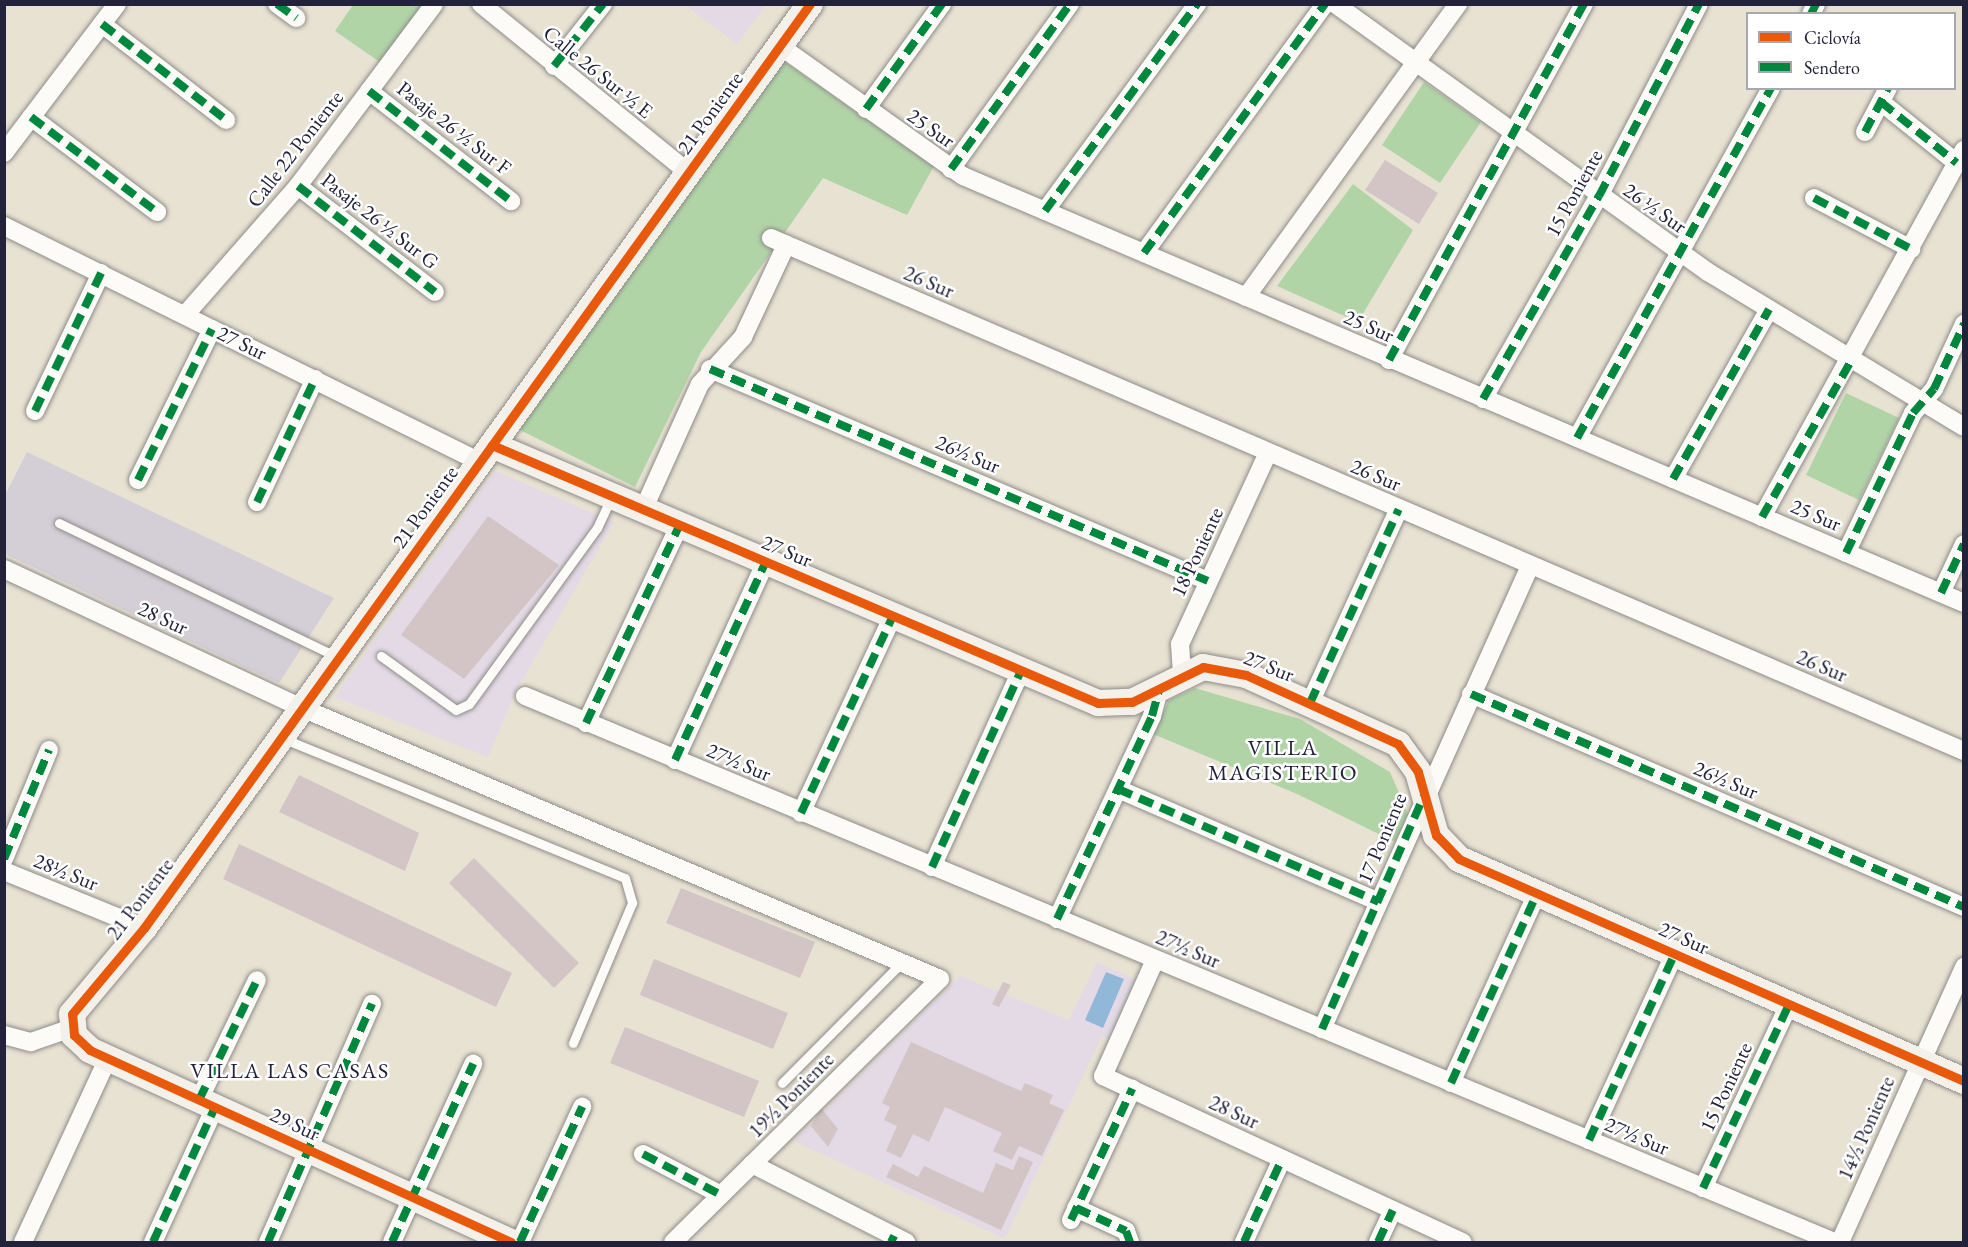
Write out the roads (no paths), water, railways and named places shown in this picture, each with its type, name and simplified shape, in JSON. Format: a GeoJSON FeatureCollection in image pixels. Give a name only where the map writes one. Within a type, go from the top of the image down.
{"type":"FeatureCollection","features":[{"type":"Feature","properties":{"kind":"street"},"geometry":{"type":"LineString","coordinates":[[4,153],[117,4]]}},
{"type":"Feature","properties":{"kind":"street"},"geometry":{"type":"LineString","coordinates":[[277,4],[296,18]]}},
{"type":"Feature","properties":{"kind":"street","name":"Calle 22 Poniente"},"geometry":{"type":"LineString","coordinates":[[185,315],[298,186],[434,4]]}},
{"type":"Feature","properties":{"kind":"street","name":"Calle 26 Sur ½ E"},"geometry":{"type":"LineString","coordinates":[[481,4],[554,66],[689,173]]}},
{"type":"Feature","properties":{"kind":"street"},"geometry":{"type":"LineString","coordinates":[[554,66],[603,4]]}},
{"type":"Feature","properties":{"kind":"street","name":"21 Poniente"},"geometry":{"type":"LineString","coordinates":[[72,1028],[75,1008],[144,928],[810,4]]}},
{"type":"Feature","properties":{"kind":"street"},"geometry":{"type":"LineString","coordinates":[[866,109],[942,4]]}},
{"type":"Feature","properties":{"kind":"street"},"geometry":{"type":"LineString","coordinates":[[951,169],[1070,4]]}},
{"type":"Feature","properties":{"kind":"street"},"geometry":{"type":"LineString","coordinates":[[1045,211],[1197,4]]}},
{"type":"Feature","properties":{"kind":"street"},"geometry":{"type":"LineString","coordinates":[[1144,253],[1325,4]]}},
{"type":"Feature","properties":{"kind":"street","name":"26 ½ Sur"},"geometry":{"type":"LineString","coordinates":[[1335,4],[1683,255],[1964,427]]}},
{"type":"Feature","properties":{"kind":"street"},"geometry":{"type":"LineString","coordinates":[[1246,297],[1458,4]]}},
{"type":"Feature","properties":{"kind":"street"},"geometry":{"type":"LineString","coordinates":[[1389,360],[1516,136],[1584,4]]}},
{"type":"Feature","properties":{"kind":"street","name":"15 Poniente"},"geometry":{"type":"LineString","coordinates":[[1483,399],[1599,196],[1699,4]]}},
{"type":"Feature","properties":{"kind":"street"},"geometry":{"type":"LineString","coordinates":[[102,24],[226,120]]}},
{"type":"Feature","properties":{"kind":"street","name":"25 Sur"},"geometry":{"type":"LineString","coordinates":[[780,46],[951,169],[1389,360],[1964,603]]}},
{"type":"Feature","properties":{"kind":"street"},"geometry":{"type":"LineString","coordinates":[[1576,438],[1683,255],[1770,90]]}},
{"type":"Feature","properties":{"kind":"street","name":"Pasaje 26 ½ Sur F"},"geometry":{"type":"LineString","coordinates":[[369,91],[511,201]]}},
{"type":"Feature","properties":{"kind":"street"},"geometry":{"type":"LineString","coordinates":[[1762,517],[1852,359],[1960,156],[1885,95],[1865,132]]}},
{"type":"Feature","properties":{"kind":"street"},"geometry":{"type":"LineString","coordinates":[[32,117],[157,212]]}},
{"type":"Feature","properties":{"kind":"street","name":"Pasaje 26 ½ Sur G"},"geometry":{"type":"LineString","coordinates":[[298,186],[435,292]]}},
{"type":"Feature","properties":{"kind":"street"},"geometry":{"type":"LineString","coordinates":[[1814,198],[1911,249]]}},
{"type":"Feature","properties":{"kind":"street","name":"27 Sur"},"geometry":{"type":"LineString","coordinates":[[4,226],[315,379],[486,453],[613,495],[1021,671],[1108,705],[1132,702],[1159,689],[1182,673],[1203,667],[1236,671],[1310,703],[1398,744],[1419,772],[1431,825],[1450,851],[1537,893],[1964,1081]]}},
{"type":"Feature","properties":{"kind":"street","name":"26 Sur"},"geometry":{"type":"LineString","coordinates":[[710,369],[743,337],[778,242],[1964,751]]}},
{"type":"Feature","properties":{"kind":"street"},"geometry":{"type":"LineString","coordinates":[[35,411],[100,273]]}},
{"type":"Feature","properties":{"kind":"street"},"geometry":{"type":"LineString","coordinates":[[1673,479],[1769,309]]}},
{"type":"Feature","properties":{"kind":"street"},"geometry":{"type":"LineString","coordinates":[[1846,553],[1964,324]]}},
{"type":"Feature","properties":{"kind":"street"},"geometry":{"type":"LineString","coordinates":[[138,480],[212,329]]}},
{"type":"Feature","properties":{"kind":"street"},"geometry":{"type":"LineString","coordinates":[[644,508],[710,369]]}},
{"type":"Feature","properties":{"kind":"street","name":"26½ Sur"},"geometry":{"type":"LineString","coordinates":[[710,369],[1208,581]]}},
{"type":"Feature","properties":{"kind":"street"},"geometry":{"type":"LineString","coordinates":[[257,502],[315,379]]}},
{"type":"Feature","properties":{"kind":"street","name":"18 Poniente"},"geometry":{"type":"LineString","coordinates":[[1182,673],[1180,644],[1268,453]]}},
{"type":"Feature","properties":{"kind":"street"},"geometry":{"type":"LineString","coordinates":[[1310,703],[1399,509]]}},
{"type":"Feature","properties":{"kind":"street"},"geometry":{"type":"LineString","coordinates":[[586,723],[680,524]]}},
{"type":"Feature","properties":{"kind":"street"},"geometry":{"type":"LineString","coordinates":[[1941,593],[1964,544]]}},
{"type":"Feature","properties":{"kind":"street"},"geometry":{"type":"LineString","coordinates":[[675,760],[766,561]]}},
{"type":"Feature","properties":{"kind":"street","name":"17 Poniente"},"geometry":{"type":"LineString","coordinates":[[1322,1029],[1424,795],[1530,566]]}},
{"type":"Feature","properties":{"kind":"street","name":"28 Sur"},"geometry":{"type":"LineString","coordinates":[[4,569],[302,708],[905,960],[940,979]]}},
{"type":"Feature","properties":{"kind":"street"},"geometry":{"type":"LineString","coordinates":[[801,813],[893,616]]}},
{"type":"Feature","properties":{"kind":"street"},"geometry":{"type":"LineString","coordinates":[[932,867],[1021,671]]}},
{"type":"Feature","properties":{"kind":"street"},"geometry":{"type":"LineString","coordinates":[[1057,919],[1118,789],[1159,689]]}},
{"type":"Feature","properties":{"kind":"street","name":"26½ Sur"},"geometry":{"type":"LineString","coordinates":[[1471,694],[1964,907]]}},
{"type":"Feature","properties":{"kind":"street","name":"27½ Sur"},"geometry":{"type":"LineString","coordinates":[[525,696],[1834,1242]]}},
{"type":"Feature","properties":{"kind":"street"},"geometry":{"type":"LineString","coordinates":[[4,859],[50,750]]}},
{"type":"Feature","properties":{"kind":"street"},"geometry":{"type":"LineString","coordinates":[[1118,789],[1379,902]]}},
{"type":"Feature","properties":{"kind":"street","name":"28½ Sur"},"geometry":{"type":"LineString","coordinates":[[4,871],[144,928]]}},
{"type":"Feature","properties":{"kind":"street"},"geometry":{"type":"LineString","coordinates":[[1451,1083],[1537,893]]}},
{"type":"Feature","properties":{"kind":"street"},"geometry":{"type":"LineString","coordinates":[[1589,1140],[1675,953]]}},
{"type":"Feature","properties":{"kind":"street","name":"28 Sur"},"geometry":{"type":"LineString","coordinates":[[1155,960],[1103,1076],[1463,1242]]}},
{"type":"Feature","properties":{"kind":"street","name":"14½ Poniente"},"geometry":{"type":"LineString","coordinates":[[1840,1242],[1964,967]]}},
{"type":"Feature","properties":{"kind":"street","name":"19½ Poniente"},"geometry":{"type":"LineString","coordinates":[[673,1242],[940,979]]}},
{"type":"Feature","properties":{"kind":"street"},"geometry":{"type":"LineString","coordinates":[[153,1242],[257,980]]}},
{"type":"Feature","properties":{"kind":"street"},"geometry":{"type":"LineString","coordinates":[[268,1242],[372,1004]]}},
{"type":"Feature","properties":{"kind":"street","name":"15 Poniente"},"geometry":{"type":"LineString","coordinates":[[1703,1188],[1789,1004]]}},
{"type":"Feature","properties":{"kind":"street"},"geometry":{"type":"LineString","coordinates":[[4,1035],[31,1042],[72,1028]]}},
{"type":"Feature","properties":{"kind":"street","name":"29 Sur"},"geometry":{"type":"LineString","coordinates":[[72,1028],[84,1046],[108,1058],[511,1242]]}},
{"type":"Feature","properties":{"kind":"street"},"geometry":{"type":"LineString","coordinates":[[22,1242],[108,1058]]}},
{"type":"Feature","properties":{"kind":"street"},"geometry":{"type":"LineString","coordinates":[[392,1242],[473,1064]]}},
{"type":"Feature","properties":{"kind":"street"},"geometry":{"type":"LineString","coordinates":[[1131,1242],[1126,1231],[1073,1214],[1132,1089]]}},
{"type":"Feature","properties":{"kind":"street"},"geometry":{"type":"LineString","coordinates":[[520,1242],[582,1107]]}},
{"type":"Feature","properties":{"kind":"street"},"geometry":{"type":"LineString","coordinates":[[643,1154],[721,1195]]}},
{"type":"Feature","properties":{"kind":"street"},"geometry":{"type":"LineString","coordinates":[[1244,1242],[1282,1159]]}},
{"type":"Feature","properties":{"kind":"street"},"geometry":{"type":"LineString","coordinates":[[752,1164],[897,1240]]}},
{"type":"Feature","properties":{"kind":"street"},"geometry":{"type":"LineString","coordinates":[[1378,1242],[1393,1210]]}},
{"type":"Feature","properties":{"kind":"lane"},"geometry":{"type":"LineString","coordinates":[[381,656],[456,710],[469,704],[597,528],[613,495]]}},
{"type":"Feature","properties":{"kind":"lane"},"geometry":{"type":"LineString","coordinates":[[59,523],[339,657]]}},
{"type":"Feature","properties":{"kind":"lane"},"geometry":{"type":"LineString","coordinates":[[281,738],[624,878],[632,903],[573,1043]]}},
{"type":"Feature","properties":{"kind":"lane"},"geometry":{"type":"LineString","coordinates":[[782,1083],[905,960]]}},
{"type":"Feature","properties":{"kind":"water"},"geometry":{"type":"Polygon","coordinates":[[[1106,972],[1124,979],[1103,1028],[1085,1020],[1106,972]]]}},
{"type":"Feature","properties":{"kind":"district","name":"VILLA MAGISTERIO"},"geometry":{"type":"Point","coordinates":[1283,760]}},
{"type":"Feature","properties":{"kind":"district","name":"VILLA LAS CASAS"},"geometry":{"type":"Point","coordinates":[290,1071]}}]}
